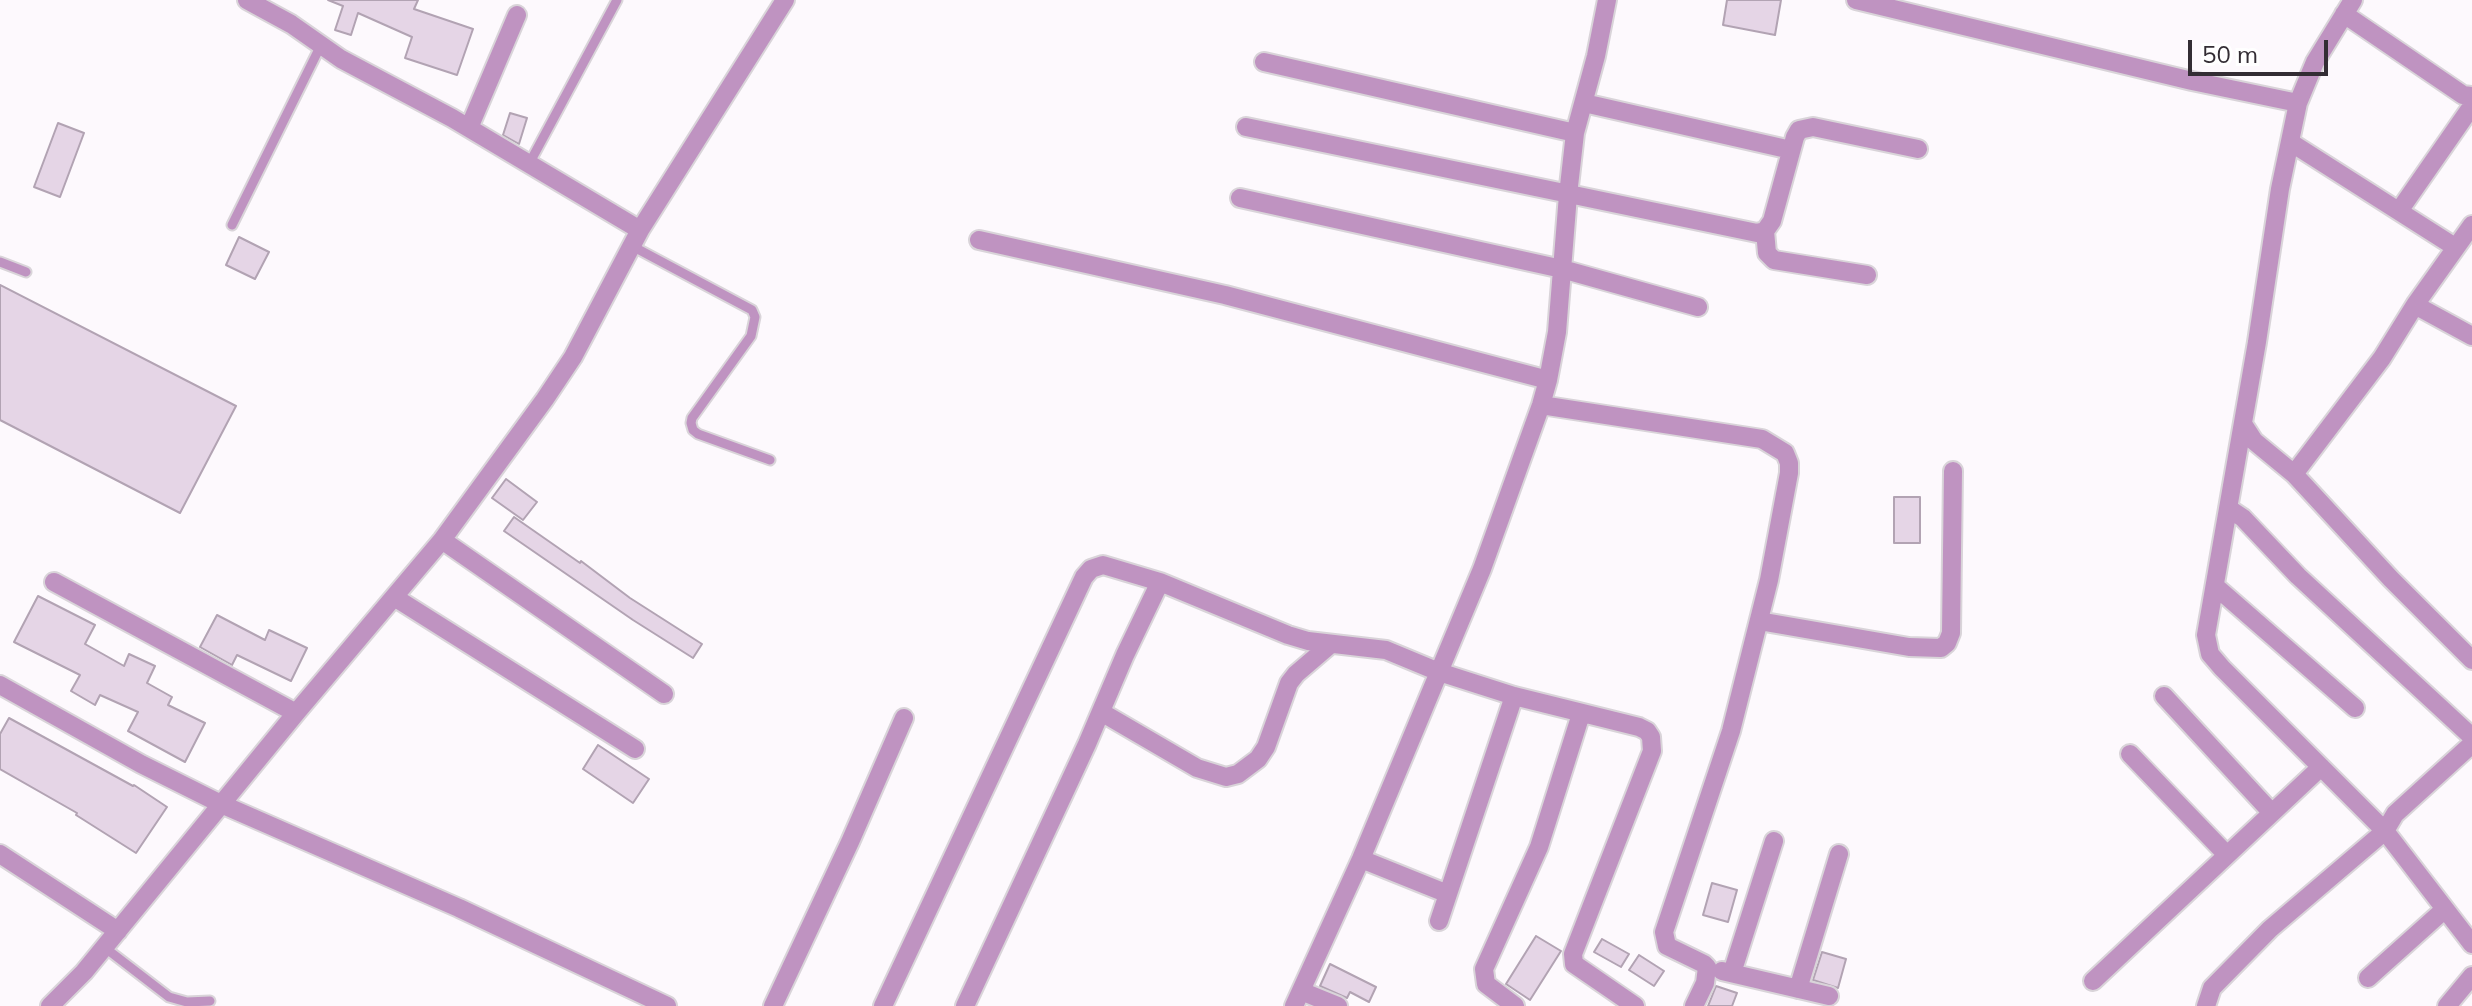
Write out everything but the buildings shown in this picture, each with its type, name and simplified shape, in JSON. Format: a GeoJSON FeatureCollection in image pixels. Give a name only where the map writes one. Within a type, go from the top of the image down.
{"type":"FeatureCollection","features":[{"type":"Feature","properties":{"kind":"street"},"geometry":{"type":"LineString","coordinates":[[247,0],[291,24],[366,73],[529,164],[636,238]]}},
{"type":"Feature","properties":{"kind":"street"},"geometry":{"type":"LineString","coordinates":[[62,1003],[221,804],[442,540],[545,399],[573,357],[636,238],[785,0]]}},
{"type":"Feature","properties":{"kind":"street"},"geometry":{"type":"LineString","coordinates":[[1338,1006],[1298,998],[1361,859],[1504,512],[1548,380],[1557,332],[1575,133],[1596,56],[1607,0]]}},
{"type":"Feature","properties":{"kind":"street"},"geometry":{"type":"LineString","coordinates":[[1856,0],[2192,81],[2298,103]]}},
{"type":"Feature","properties":{"kind":"street"},"geometry":{"type":"LineString","coordinates":[[2472,96],[2463,95],[2349,7],[2315,62],[2298,103],[2280,189],[2206,635],[2210,654],[2385,831],[2445,909],[2465,919],[2472,944]]}},
{"type":"Feature","properties":{"kind":"street"},"geometry":{"type":"LineString","coordinates":[[469,128],[517,15]]}},
{"type":"Feature","properties":{"kind":"street"},"geometry":{"type":"LineString","coordinates":[[1264,62],[1575,133]]}},
{"type":"Feature","properties":{"kind":"street"},"geometry":{"type":"LineString","coordinates":[[1584,103],[1791,150]]}},
{"type":"Feature","properties":{"kind":"street"},"geometry":{"type":"LineString","coordinates":[[2399,211],[2472,106]]}},
{"type":"Feature","properties":{"kind":"street"},"geometry":{"type":"LineString","coordinates":[[1246,127],[1746,232],[1765,231]]}},
{"type":"Feature","properties":{"kind":"street"},"geometry":{"type":"LineString","coordinates":[[1867,275],[1774,260],[1767,253],[1765,231],[1772,221],[1799,130],[1813,127],[1918,149]]}},
{"type":"Feature","properties":{"kind":"street"},"geometry":{"type":"LineString","coordinates":[[2290,142],[2455,247]]}},
{"type":"Feature","properties":{"kind":"street"},"geometry":{"type":"LineString","coordinates":[[1240,198],[1562,269],[1698,307]]}},
{"type":"Feature","properties":{"kind":"street"},"geometry":{"type":"LineString","coordinates":[[2294,474],[2382,358],[2472,225]]}},
{"type":"Feature","properties":{"kind":"street"},"geometry":{"type":"LineString","coordinates":[[979,240],[1225,295],[1548,380]]}},
{"type":"Feature","properties":{"kind":"street"},"geometry":{"type":"LineString","coordinates":[[2415,305],[2472,336]]}},
{"type":"Feature","properties":{"kind":"street"},"geometry":{"type":"LineString","coordinates":[[1541,405],[1762,439],[1785,453],[1789,473],[1759,621],[1731,731],[1664,932],[1667,946],[1707,967],[1829,996]]}},
{"type":"Feature","properties":{"kind":"street"},"geometry":{"type":"LineString","coordinates":[[2243,424],[2254,441],[2294,474],[2391,579],[2472,660]]}},
{"type":"Feature","properties":{"kind":"street"},"geometry":{"type":"LineString","coordinates":[[1759,621],[1909,647],[1941,648],[1951,633],[1953,471]]}},
{"type":"Feature","properties":{"kind":"street"},"geometry":{"type":"LineString","coordinates":[[2228,508],[2243,518],[2298,576],[2472,737]]}},
{"type":"Feature","properties":{"kind":"street"},"geometry":{"type":"LineString","coordinates":[[442,540],[664,694]]}},
{"type":"Feature","properties":{"kind":"street"},"geometry":{"type":"LineString","coordinates":[[883,1006],[1084,577],[1091,569],[1103,565],[1160,582],[1288,635],[1386,650],[1439,672],[1514,696],[1647,731],[1651,737],[1652,751],[1573,954],[1574,964],[1635,1006]]}},
{"type":"Feature","properties":{"kind":"street"},"geometry":{"type":"LineString","coordinates":[[54,582],[296,713]]}},
{"type":"Feature","properties":{"kind":"street"},"geometry":{"type":"LineString","coordinates":[[965,1006],[1160,582]]}},
{"type":"Feature","properties":{"kind":"street"},"geometry":{"type":"LineString","coordinates":[[2215,586],[2355,708]]}},
{"type":"Feature","properties":{"kind":"street"},"geometry":{"type":"LineString","coordinates":[[394,597],[635,749]]}},
{"type":"Feature","properties":{"kind":"street"},"geometry":{"type":"LineString","coordinates":[[1101,712],[1197,768],[1226,777],[1238,774],[1258,759],[1266,747],[1289,683],[1331,644]]}},
{"type":"Feature","properties":{"kind":"street"},"geometry":{"type":"LineString","coordinates":[[0,685],[141,764],[221,804],[459,908],[667,1006]]}},
{"type":"Feature","properties":{"kind":"street"},"geometry":{"type":"LineString","coordinates":[[1439,921],[1514,696]]}},
{"type":"Feature","properties":{"kind":"street"},"geometry":{"type":"LineString","coordinates":[[2164,696],[2272,813]]}},
{"type":"Feature","properties":{"kind":"street"},"geometry":{"type":"LineString","coordinates":[[1515,1006],[1486,984],[1484,969],[1539,847],[1581,714]]}},
{"type":"Feature","properties":{"kind":"street"},"geometry":{"type":"LineString","coordinates":[[773,1006],[904,718]]}},
{"type":"Feature","properties":{"kind":"street"},"geometry":{"type":"LineString","coordinates":[[2206,1006],[2212,988],[2270,929],[2385,831],[2395,814],[2472,744]]}},
{"type":"Feature","properties":{"kind":"street"},"geometry":{"type":"LineString","coordinates":[[2130,754],[2227,855]]}},
{"type":"Feature","properties":{"kind":"street"},"geometry":{"type":"LineString","coordinates":[[2093,981],[2321,767]]}},
{"type":"Feature","properties":{"kind":"street"},"geometry":{"type":"LineString","coordinates":[[1732,973],[1774,841]]}},
{"type":"Feature","properties":{"kind":"street"},"geometry":{"type":"LineString","coordinates":[[0,854],[118,931]]}},
{"type":"Feature","properties":{"kind":"street"},"geometry":{"type":"LineString","coordinates":[[1798,989],[1839,854]]}},
{"type":"Feature","properties":{"kind":"street"},"geometry":{"type":"LineString","coordinates":[[1361,859],[1448,894]]}},
{"type":"Feature","properties":{"kind":"street"},"geometry":{"type":"LineString","coordinates":[[2368,978],[2445,909]]}},
{"type":"Feature","properties":{"kind":"street"},"geometry":{"type":"LineString","coordinates":[[1694,1006],[1705,983],[1707,967]]}},
{"type":"Feature","properties":{"kind":"street"},"geometry":{"type":"LineString","coordinates":[[2447,1006],[2472,976]]}},
{"type":"Feature","properties":{"kind":"lane"},"geometry":{"type":"LineString","coordinates":[[529,164],[617,0]]}},
{"type":"Feature","properties":{"kind":"lane"},"geometry":{"type":"LineString","coordinates":[[232,225],[321,45]]}},
{"type":"Feature","properties":{"kind":"lane"},"geometry":{"type":"LineString","coordinates":[[636,238],[752,310],[755,317],[751,336],[691,423],[698,434],[770,460]]}},
{"type":"Feature","properties":{"kind":"lane"},"geometry":{"type":"LineString","coordinates":[[0,262],[26,272]]}},
{"type":"Feature","properties":{"kind":"lane"},"geometry":{"type":"LineString","coordinates":[[104,947],[169,997],[187,1002],[210,1001]]}}]}
